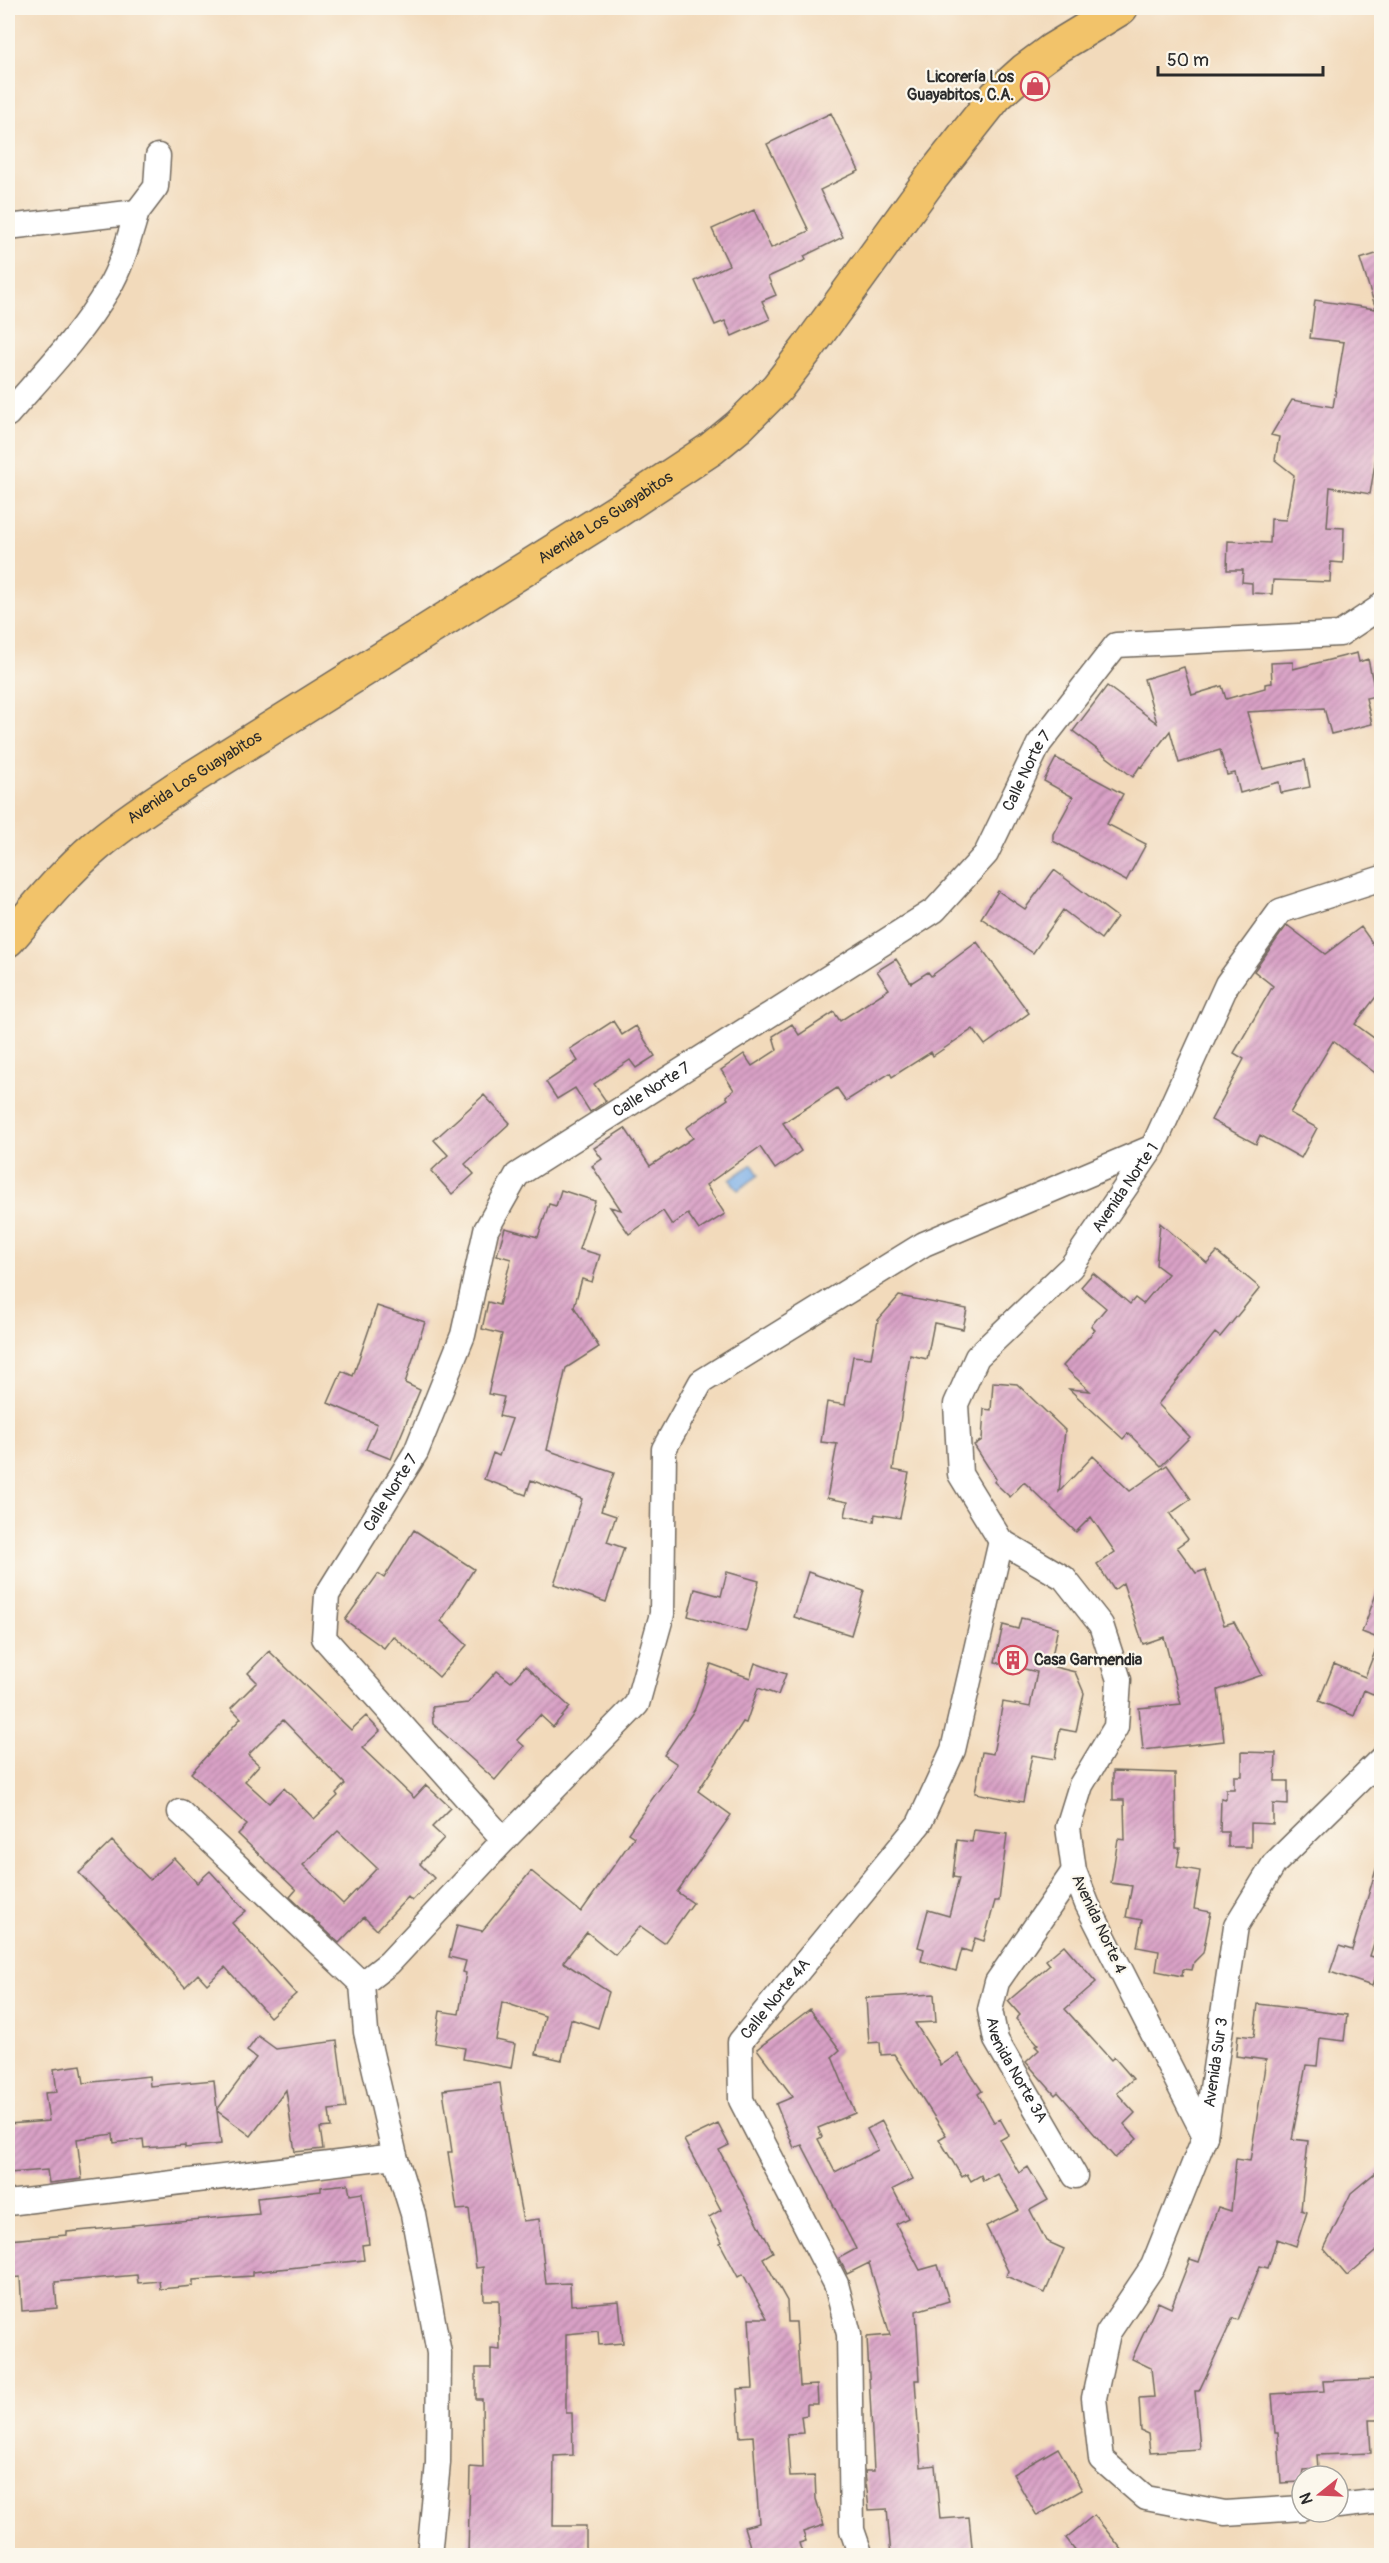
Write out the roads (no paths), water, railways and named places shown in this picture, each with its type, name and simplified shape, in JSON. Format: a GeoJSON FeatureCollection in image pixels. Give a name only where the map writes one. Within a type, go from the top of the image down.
{"type":"FeatureCollection","features":[{"type":"Feature","properties":{"kind":"main road","name":"Avenida Los Guayabitos"},"geometry":{"type":"LineString","coordinates":[[8,940],[62,879],[96,846],[142,812],[190,779],[636,499],[711,449],[739,426],[777,388],[932,177],[996,96],[1052,50],[1120,8]]}},
{"type":"Feature","properties":{"kind":"street"},"geometry":{"type":"LineString","coordinates":[[8,414],[80,332],[109,287],[124,253],[137,212],[156,187],[158,156]]}},
{"type":"Feature","properties":{"kind":"street"},"geometry":{"type":"LineString","coordinates":[[8,227],[137,212]]}},
{"type":"Feature","properties":{"kind":"street","name":"Calle Norte 7"},"geometry":{"type":"LineString","coordinates":[[504,1840],[324,1638],[327,1594],[416,1452],[463,1335],[486,1230],[517,1175],[935,909],[986,854],[1039,744],[1116,645],[1340,634],[1382,604]]}},
{"type":"Feature","properties":{"kind":"street","name":"Avenida Norte 1"},"geometry":{"type":"LineString","coordinates":[[1000,1541],[960,1474],[956,1404],[977,1357],[1071,1267],[1153,1147],[1227,984],[1280,911],[1382,878]]}},
{"type":"Feature","properties":{"kind":"street"},"geometry":{"type":"LineString","coordinates":[[362,1984],[389,1963],[504,1840],[637,1704],[662,1614],[664,1449],[701,1382],[924,1244],[1153,1147]]}},
{"type":"Feature","properties":{"kind":"street","name":"Avenida Norte 4"},"geometry":{"type":"LineString","coordinates":[[1000,1541],[1064,1578],[1101,1625],[1119,1680],[1116,1727],[1081,1785],[1068,1827],[1074,1871],[1087,1904],[1205,2136]]}},
{"type":"Feature","properties":{"kind":"street","name":"Calle Norte 4A"},"geometry":{"type":"LineString","coordinates":[[861,2556],[852,2530],[849,2334],[836,2284],[741,2100],[741,2042],[919,1824],[953,1750],[1000,1541]]}},
{"type":"Feature","properties":{"kind":"street","name":"Avenida Sur 3"},"geometry":{"type":"LineString","coordinates":[[1290,2509],[1225,2513],[1146,2499],[1101,2459],[1094,2398],[1108,2333],[1153,2266],[1205,2136],[1236,1926],[1274,1864],[1382,1758]]}},
{"type":"Feature","properties":{"kind":"street"},"geometry":{"type":"LineString","coordinates":[[180,1812],[362,1984],[366,2032],[395,2157],[413,2214],[439,2353],[438,2463],[429,2556]]}},
{"type":"Feature","properties":{"kind":"street","name":"Avenida Norte 3A"},"geometry":{"type":"LineString","coordinates":[[1074,1871],[997,1982],[990,2010],[996,2040],[1075,2176]]}},
{"type":"Feature","properties":{"kind":"street"},"geometry":{"type":"LineString","coordinates":[[8,2203],[395,2157]]}},
{"type":"Feature","properties":{"kind":"street"},"geometry":{"type":"LineString","coordinates":[[1350,2505],[1382,2501]]}},
{"type":"Feature","properties":{"kind":"water"},"geometry":{"type":"Polygon","coordinates":[[[752,1164],[759,1175],[738,1190],[730,1180],[752,1164]]]}},
{"type":"Feature","properties":{"kind":"place","name":"Licorería Los Guayabitos, C.A."},"geometry":{"type":"Point","coordinates":[1035,86]}},
{"type":"Feature","properties":{"kind":"place","name":"Casa Garmendia"},"geometry":{"type":"Point","coordinates":[1013,1660]}}]}
